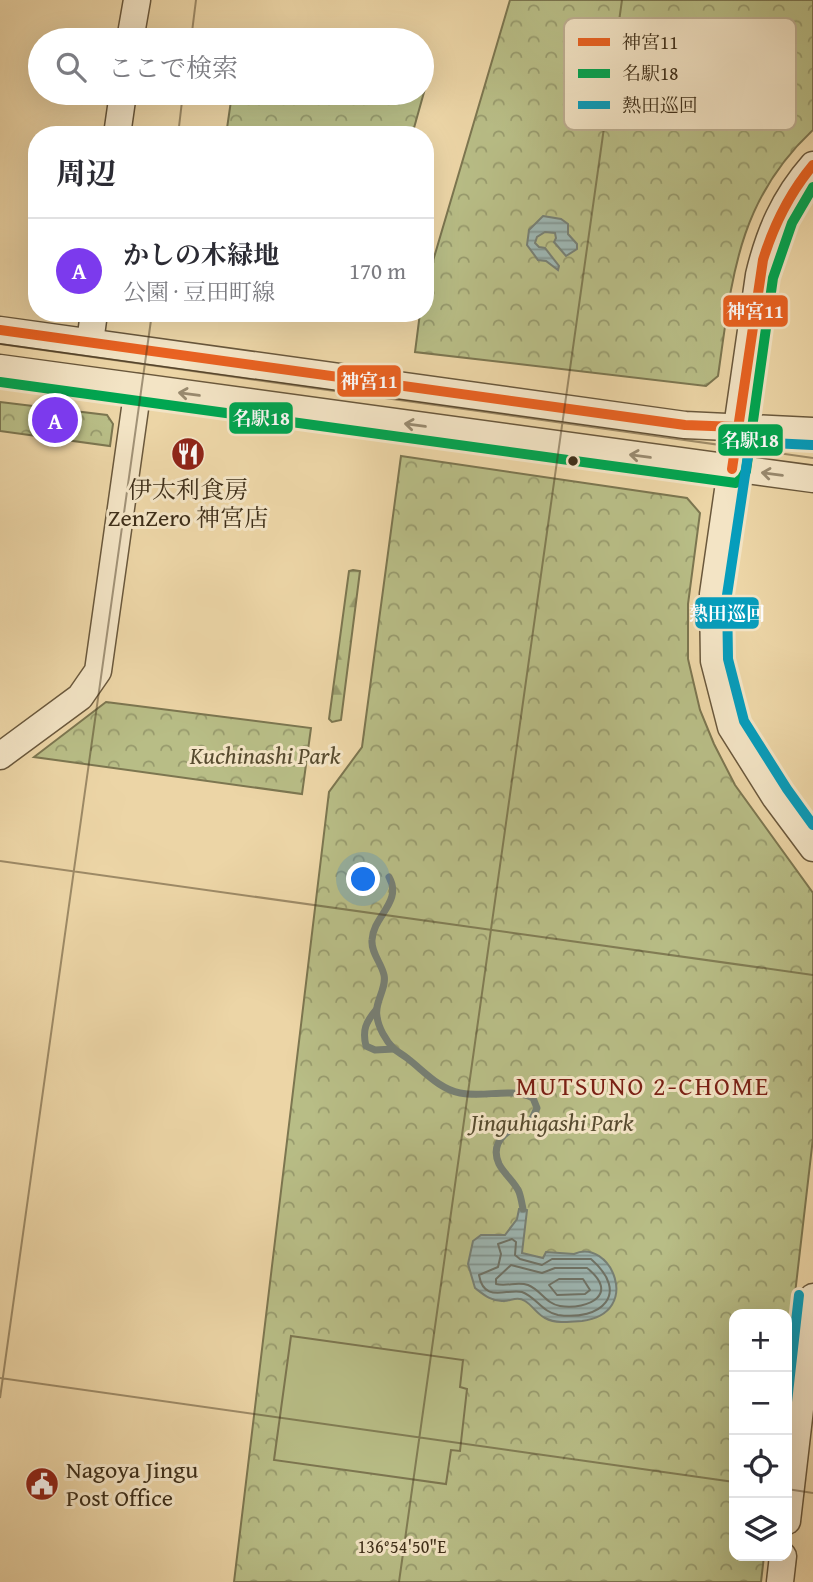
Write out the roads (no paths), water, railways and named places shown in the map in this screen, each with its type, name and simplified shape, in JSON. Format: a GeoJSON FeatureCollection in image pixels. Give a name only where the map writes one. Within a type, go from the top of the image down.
{"type":"FeatureCollection","features":[{"type":"Feature","properties":{"kind":"street"},"geometry":{"type":"LineString","coordinates":[[132,28],[136,0]]}},
{"type":"Feature","properties":{"kind":"street"},"geometry":{"type":"LineString","coordinates":[[118,126],[121,105]]}},
{"type":"Feature","properties":{"kind":"street"},"geometry":{"type":"LineString","coordinates":[[813,165],[780,211],[759,275],[713,594],[714,660],[731,727],[775,797],[813,848]]}},
{"type":"Feature","properties":{"kind":"street"},"geometry":{"type":"LineString","coordinates":[[90,342],[93,322]]}},
{"type":"Feature","properties":{"kind":"street"},"geometry":{"type":"LineString","coordinates":[[0,330],[685,425],[813,431]]}},
{"type":"Feature","properties":{"kind":"street"},"geometry":{"type":"LineString","coordinates":[[0,368],[813,480]]}},
{"type":"Feature","properties":{"kind":"street"},"geometry":{"type":"LineString","coordinates":[[0,756],[80,697],[98,671],[138,387]]}},
{"type":"Feature","properties":{"kind":"street"},"geometry":{"type":"LineString","coordinates":[[790,1498],[813,1297]]}},
{"type":"Feature","properties":{"kind":"street"},"geometry":{"type":"LineString","coordinates":[[780,1582],[782,1561]]}},
{"type":"Feature","properties":{"kind":"water"},"geometry":{"type":"Polygon","coordinates":[[[543,216],[561,219],[568,224],[568,234],[577,244],[577,249],[566,256],[554,242],[555,233],[545,232],[537,237],[535,243],[545,248],[559,266],[558,270],[546,261],[538,260],[527,245],[529,230],[543,216]]]}},
{"type":"Feature","properties":{"kind":"water"},"geometry":{"type":"Polygon","coordinates":[[[519,1209],[527,1210],[522,1253],[543,1258],[546,1252],[587,1252],[599,1256],[609,1266],[615,1278],[616,1292],[612,1305],[601,1315],[582,1321],[549,1320],[522,1300],[488,1298],[475,1288],[468,1264],[473,1241],[481,1235],[505,1235],[517,1219],[519,1209]]]}},
{"type":"Feature","properties":{"kind":"waterway"},"geometry":{"type":"LineString","coordinates":[[389,877],[392,886],[390,902],[377,924],[372,940],[384,975],[384,985],[377,1006],[381,1029],[394,1049],[445,1088],[460,1093],[515,1093],[533,1098],[537,1108],[531,1121],[516,1126],[504,1135],[499,1141],[496,1155],[499,1164],[517,1188],[523,1209]]}},
{"type":"Feature","properties":{"kind":"waterway"},"geometry":{"type":"LineString","coordinates":[[376,1010],[366,1026],[366,1046],[375,1050],[394,1049]]}},
{"type":"Feature","properties":{"kind":"place","name":"かしの木緑地"},"geometry":{"type":"Point","coordinates":[55,420]}},
{"type":"Feature","properties":{"kind":"place","name":"伊太利食房 ZenZero 神宮店"},"geometry":{"type":"Point","coordinates":[188,454]}},
{"type":"Feature","properties":{"kind":"place","name":"Nagoya Jingu Post Office"},"geometry":{"type":"Point","coordinates":[42,1484]}},
{"type":"Feature","properties":{"kind":"district","name":"MUTSUNO 2-CHOME"},"geometry":{"type":"Point","coordinates":[643,1086]}},
{"type":"Feature","properties":{"kind":"park label","name":"Kuchinashi Park"},"geometry":{"type":"Point","coordinates":[265,756]}},
{"type":"Feature","properties":{"kind":"park label","name":"Jinguhigashi Park"},"geometry":{"type":"Point","coordinates":[552,1123]}}]}
